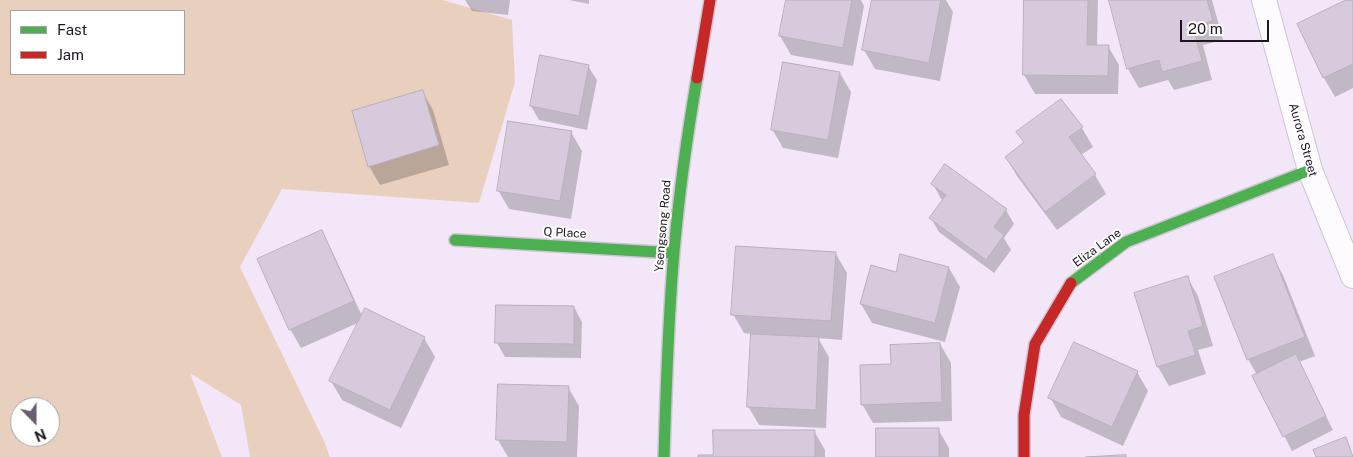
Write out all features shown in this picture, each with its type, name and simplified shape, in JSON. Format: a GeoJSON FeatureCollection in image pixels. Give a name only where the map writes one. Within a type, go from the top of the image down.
{"type":"FeatureCollection","features":[{"type":"Feature","properties":{"kind":"street","name":"Ysengsong Road"},"geometry":{"type":"LineString","coordinates":[[664,457],[667,356],[674,253],[683,165],[710,0]]}},
{"type":"Feature","properties":{"kind":"street","name":"Aurora Street"},"geometry":{"type":"LineString","coordinates":[[1264,0],[1310,170],[1353,276]]}},
{"type":"Feature","properties":{"kind":"street","name":"Eliza Lane"},"geometry":{"type":"LineString","coordinates":[[1024,457],[1024,415],[1035,344],[1072,284],[1126,242],[1310,170]]}},
{"type":"Feature","properties":{"kind":"street","name":"Q Place"},"geometry":{"type":"LineString","coordinates":[[455,240],[674,253]]}},
{"type":"Feature","properties":{"kind":"shaded area"},"geometry":{"type":"Polygon","coordinates":[[[0,0],[442,0],[512,20],[515,82],[479,203],[282,189],[240,267],[330,457],[250,457],[241,405],[190,373],[222,457],[0,457],[0,0]]]}},
{"type":"Feature","properties":{"kind":"building"},"geometry":{"type":"Polygon","coordinates":[[[786,0],[852,0],[843,48],[779,36],[786,0]]]}},
{"type":"Feature","properties":{"kind":"building"},"geometry":{"type":"Polygon","coordinates":[[[872,0],[941,0],[929,63],[862,50],[872,0]]]}},
{"type":"Feature","properties":{"kind":"building"},"geometry":{"type":"Polygon","coordinates":[[[1024,0],[1088,0],[1087,45],[1109,45],[1108,76],[1023,75],[1024,0]]]}},
{"type":"Feature","properties":{"kind":"building"},"geometry":{"type":"Polygon","coordinates":[[[1109,0],[1207,0],[1213,21],[1193,26],[1202,61],[1162,72],[1159,60],[1127,69],[1109,0]]]}},
{"type":"Feature","properties":{"kind":"building"},"geometry":{"type":"Polygon","coordinates":[[[1346,0],[1353,0],[1353,64],[1323,78],[1297,24],[1346,0]]]}},
{"type":"Feature","properties":{"kind":"building"},"geometry":{"type":"Polygon","coordinates":[[[540,55],[589,65],[579,116],[530,106],[540,55]]]}},
{"type":"Feature","properties":{"kind":"building"},"geometry":{"type":"Polygon","coordinates":[[[783,62],[840,72],[828,140],[771,130],[783,62]]]}},
{"type":"Feature","properties":{"kind":"building"},"geometry":{"type":"Polygon","coordinates":[[[423,90],[439,145],[368,167],[352,111],[423,90]]]}},
{"type":"Feature","properties":{"kind":"building"},"geometry":{"type":"Polygon","coordinates":[[[1061,99],[1083,127],[1069,137],[1096,174],[1045,212],[1005,157],[1024,142],[1016,132],[1061,99]]]}},
{"type":"Feature","properties":{"kind":"building"},"geometry":{"type":"Polygon","coordinates":[[[508,121],[572,131],[560,201],[497,191],[508,121]]]}},
{"type":"Feature","properties":{"kind":"building"},"geometry":{"type":"Polygon","coordinates":[[[945,164],[1007,209],[994,227],[1004,235],[986,260],[929,218],[946,195],[931,184],[945,164]]]}},
{"type":"Feature","properties":{"kind":"building"},"geometry":{"type":"Polygon","coordinates":[[[322,230],[354,301],[289,330],[257,259],[322,230]]]}},
{"type":"Feature","properties":{"kind":"building"},"geometry":{"type":"Polygon","coordinates":[[[736,246],[836,252],[831,321],[731,315],[736,246]]]}},
{"type":"Feature","properties":{"kind":"building"},"geometry":{"type":"Polygon","coordinates":[[[900,254],[949,267],[935,323],[860,304],[871,265],[896,272],[900,254]]]}},
{"type":"Feature","properties":{"kind":"building"},"geometry":{"type":"Polygon","coordinates":[[[1273,254],[1305,337],[1247,360],[1214,277],[1273,254]]]}},
{"type":"Feature","properties":{"kind":"building"},"geometry":{"type":"Polygon","coordinates":[[[1188,276],[1203,326],[1188,331],[1196,355],[1157,367],[1134,293],[1188,276]]]}},
{"type":"Feature","properties":{"kind":"building"},"geometry":{"type":"Polygon","coordinates":[[[496,305],[574,306],[574,344],[495,343],[496,305]]]}},
{"type":"Feature","properties":{"kind":"building"},"geometry":{"type":"Polygon","coordinates":[[[365,308],[425,337],[390,410],[329,381],[365,308]]]}},
{"type":"Feature","properties":{"kind":"building"},"geometry":{"type":"Polygon","coordinates":[[[751,334],[819,337],[816,410],[747,407],[751,334]]]}},
{"type":"Feature","properties":{"kind":"building"},"geometry":{"type":"Polygon","coordinates":[[[1074,342],[1138,371],[1112,427],[1048,398],[1074,342]]]}},
{"type":"Feature","properties":{"kind":"building"},"geometry":{"type":"Polygon","coordinates":[[[940,343],[942,402],[861,405],[860,365],[891,364],[890,345],[940,343]]]}},
{"type":"Feature","properties":{"kind":"building"},"geometry":{"type":"Polygon","coordinates":[[[1296,354],[1326,416],[1283,437],[1252,376],[1296,354]]]}},
{"type":"Feature","properties":{"kind":"building"},"geometry":{"type":"Polygon","coordinates":[[[498,384],[569,386],[567,442],[496,440],[498,384]]]}},
{"type":"Feature","properties":{"kind":"building"},"geometry":{"type":"Polygon","coordinates":[[[876,428],[939,428],[939,457],[876,457],[876,428]]]}},
{"type":"Feature","properties":{"kind":"building"},"geometry":{"type":"Polygon","coordinates":[[[713,430],[815,430],[815,457],[698,457],[698,455],[713,455],[713,430]]]}},
{"type":"Feature","properties":{"kind":"building"},"geometry":{"type":"Polygon","coordinates":[[[1346,437],[1353,457],[1316,457],[1313,450],[1346,437]]]}},
{"type":"Feature","properties":{"kind":"building"},"geometry":{"type":"Polygon","coordinates":[[[1126,455],[1126,457],[1086,457],[1126,455]]]}},
{"type":"Feature","properties":{"kind":"traffic: fast"},"geometry":{"type":"LineString","coordinates":[[664,457],[674,252],[678,208],[697,78]]}},
{"type":"Feature","properties":{"kind":"traffic: fast"},"geometry":{"type":"LineString","coordinates":[[1071,283],[1126,242],[1310,170]]}},
{"type":"Feature","properties":{"kind":"traffic: fast"},"geometry":{"type":"LineString","coordinates":[[455,240],[674,253]]}},
{"type":"Feature","properties":{"kind":"traffic: jam"},"geometry":{"type":"LineString","coordinates":[[697,78],[710,0]]}},
{"type":"Feature","properties":{"kind":"traffic: jam"},"geometry":{"type":"LineString","coordinates":[[1024,457],[1024,415],[1035,344],[1071,283]]}}]}
